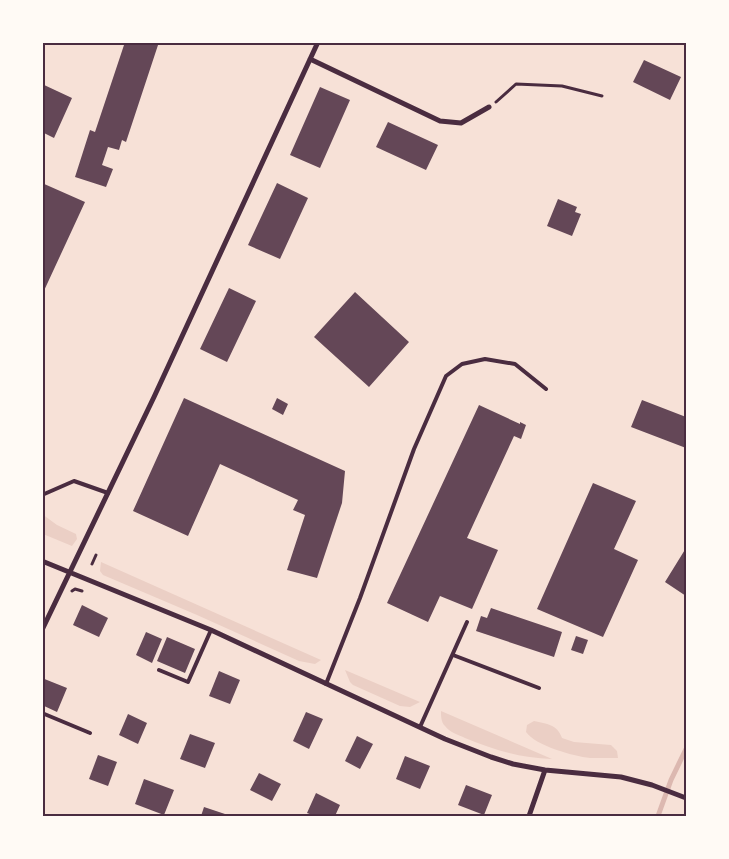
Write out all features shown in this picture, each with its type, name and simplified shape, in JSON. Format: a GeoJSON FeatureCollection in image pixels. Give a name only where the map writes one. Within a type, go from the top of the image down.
{"type":"FeatureCollection","features":[{"type":"Feature","properties":{"kind":"street"},"geometry":{"type":"LineString","coordinates":[[42,630],[108,493],[318,42]]}},
{"type":"Feature","properties":{"kind":"street"},"geometry":{"type":"LineString","coordinates":[[310,59],[440,121],[461,122],[489,108]]}},
{"type":"Feature","properties":{"kind":"street"},"geometry":{"type":"LineString","coordinates":[[42,561],[211,630],[445,739],[491,757],[513,764],[545,770],[610,776],[652,785],[685,798]]}},
{"type":"Feature","properties":{"kind":"street"},"geometry":{"type":"LineString","coordinates":[[529,816],[545,770]]}},
{"type":"Feature","properties":{"kind":"lane"},"geometry":{"type":"LineString","coordinates":[[326,684],[360,598],[414,449],[446,376],[462,364],[484,359],[515,364],[546,389]]}},
{"type":"Feature","properties":{"kind":"lane"},"geometry":{"type":"LineString","coordinates":[[42,495],[74,481],[108,493]]}},
{"type":"Feature","properties":{"kind":"lane"},"geometry":{"type":"LineString","coordinates":[[420,727],[467,622]]}},
{"type":"Feature","properties":{"kind":"lane"},"geometry":{"type":"LineString","coordinates":[[159,670],[188,682],[211,630]]}},
{"type":"Feature","properties":{"kind":"lane"},"geometry":{"type":"LineString","coordinates":[[453,655],[538,688]]}},
{"type":"Feature","properties":{"kind":"lane"},"geometry":{"type":"LineString","coordinates":[[42,713],[90,733]]}},
{"type":"Feature","properties":{"kind":"path"},"geometry":{"type":"LineString","coordinates":[[489,108],[516,84],[562,86],[602,96]]}},
{"type":"Feature","properties":{"kind":"path"},"geometry":{"type":"LineString","coordinates":[[92,564],[96,554]]}},
{"type":"Feature","properties":{"kind":"shaded area"},"geometry":{"type":"Polygon","coordinates":[[[42,514],[57,525],[76,534],[77,539],[72,546],[43,534],[42,514]]]}},
{"type":"Feature","properties":{"kind":"shaded area"},"geometry":{"type":"Polygon","coordinates":[[[101,562],[321,660],[315,664],[299,661],[103,575],[100,571],[101,562]]]}},
{"type":"Feature","properties":{"kind":"shaded area"},"geometry":{"type":"Polygon","coordinates":[[[345,670],[420,702],[410,707],[400,706],[353,685],[345,670]]]}},
{"type":"Feature","properties":{"kind":"shaded area"},"geometry":{"type":"Polygon","coordinates":[[[441,711],[552,759],[508,753],[465,738],[447,728],[442,721],[441,711]]]}},
{"type":"Feature","properties":{"kind":"shaded area"},"geometry":{"type":"Polygon","coordinates":[[[534,721],[551,725],[560,733],[562,738],[574,742],[611,745],[617,751],[618,758],[583,757],[546,746],[526,732],[527,725],[534,721]]]}},
{"type":"Feature","properties":{"kind":"building"},"geometry":{"type":"Polygon","coordinates":[[[125,42],[159,42],[126,142],[122,140],[119,150],[108,147],[102,165],[113,169],[106,187],[75,177],[90,130],[95,132],[125,42]]]}},
{"type":"Feature","properties":{"kind":"building"},"geometry":{"type":"Polygon","coordinates":[[[644,60],[681,77],[670,100],[633,82],[644,60]]]}},
{"type":"Feature","properties":{"kind":"building"},"geometry":{"type":"Polygon","coordinates":[[[42,84],[72,98],[54,138],[42,132],[42,84]]]}},
{"type":"Feature","properties":{"kind":"building"},"geometry":{"type":"Polygon","coordinates":[[[320,87],[350,100],[320,168],[290,155],[320,87]]]}},
{"type":"Feature","properties":{"kind":"building"},"geometry":{"type":"Polygon","coordinates":[[[388,122],[438,145],[426,170],[376,147],[388,122]]]}},
{"type":"Feature","properties":{"kind":"building"},"geometry":{"type":"Polygon","coordinates":[[[42,183],[85,202],[42,295],[42,183]]]}},
{"type":"Feature","properties":{"kind":"building"},"geometry":{"type":"Polygon","coordinates":[[[277,183],[308,198],[280,259],[248,245],[277,183]]]}},
{"type":"Feature","properties":{"kind":"building"},"geometry":{"type":"Polygon","coordinates":[[[558,199],[577,207],[575,212],[581,214],[572,236],[547,226],[558,199]]]}},
{"type":"Feature","properties":{"kind":"building"},"geometry":{"type":"Polygon","coordinates":[[[229,288],[256,301],[227,362],[200,349],[229,288]]]}},
{"type":"Feature","properties":{"kind":"building"},"geometry":{"type":"Polygon","coordinates":[[[355,292],[409,342],[369,387],[314,337],[355,292]]]}},
{"type":"Feature","properties":{"kind":"building"},"geometry":{"type":"Polygon","coordinates":[[[184,398],[345,471],[342,503],[317,578],[287,570],[305,515],[293,510],[298,500],[220,464],[188,536],[133,511],[184,398]]]}},
{"type":"Feature","properties":{"kind":"building"},"geometry":{"type":"Polygon","coordinates":[[[277,398],[288,404],[283,415],[272,409],[277,398]]]}},
{"type":"Feature","properties":{"kind":"building"},"geometry":{"type":"Polygon","coordinates":[[[642,400],[686,417],[686,448],[631,427],[642,400]]]}},
{"type":"Feature","properties":{"kind":"building"},"geometry":{"type":"Polygon","coordinates":[[[479,405],[526,425],[521,439],[514,436],[467,538],[498,550],[472,609],[440,596],[428,622],[387,603],[479,405]]]}},
{"type":"Feature","properties":{"kind":"building"},"geometry":{"type":"Polygon","coordinates":[[[593,483],[636,501],[614,549],[638,560],[603,637],[537,609],[593,483]]]}},
{"type":"Feature","properties":{"kind":"building"},"geometry":{"type":"Polygon","coordinates":[[[686,548],[686,596],[665,582],[686,548]]]}},
{"type":"Feature","properties":{"kind":"building"},"geometry":{"type":"Polygon","coordinates":[[[82,605],[108,618],[99,637],[73,625],[82,605]]]}},
{"type":"Feature","properties":{"kind":"building"},"geometry":{"type":"Polygon","coordinates":[[[491,608],[562,632],[554,657],[476,631],[481,616],[487,618],[491,608]]]}},
{"type":"Feature","properties":{"kind":"building"},"geometry":{"type":"Polygon","coordinates":[[[146,632],[162,639],[152,663],[136,655],[146,632]]]}},
{"type":"Feature","properties":{"kind":"building"},"geometry":{"type":"Polygon","coordinates":[[[576,636],[588,640],[583,654],[571,650],[576,636]]]}},
{"type":"Feature","properties":{"kind":"building"},"geometry":{"type":"Polygon","coordinates":[[[167,637],[195,649],[185,673],[157,661],[167,637]]]}},
{"type":"Feature","properties":{"kind":"building"},"geometry":{"type":"Polygon","coordinates":[[[219,671],[240,680],[230,704],[209,696],[219,671]]]}},
{"type":"Feature","properties":{"kind":"building"},"geometry":{"type":"Polygon","coordinates":[[[42,678],[67,688],[57,712],[42,705],[42,678]]]}},
{"type":"Feature","properties":{"kind":"building"},"geometry":{"type":"Polygon","coordinates":[[[306,712],[323,719],[309,749],[293,741],[306,712]]]}},
{"type":"Feature","properties":{"kind":"building"},"geometry":{"type":"Polygon","coordinates":[[[128,714],[147,723],[138,744],[119,735],[128,714]]]}},
{"type":"Feature","properties":{"kind":"building"},"geometry":{"type":"Polygon","coordinates":[[[190,734],[215,743],[205,768],[180,759],[190,734]]]}},
{"type":"Feature","properties":{"kind":"building"},"geometry":{"type":"Polygon","coordinates":[[[357,736],[373,744],[360,769],[345,761],[357,736]]]}},
{"type":"Feature","properties":{"kind":"building"},"geometry":{"type":"Polygon","coordinates":[[[98,755],[117,762],[108,786],[89,779],[98,755]]]}},
{"type":"Feature","properties":{"kind":"building"},"geometry":{"type":"Polygon","coordinates":[[[405,756],[430,766],[420,789],[396,779],[405,756]]]}},
{"type":"Feature","properties":{"kind":"building"},"geometry":{"type":"Polygon","coordinates":[[[259,773],[281,784],[272,801],[250,790],[259,773]]]}},
{"type":"Feature","properties":{"kind":"building"},"geometry":{"type":"Polygon","coordinates":[[[144,779],[174,790],[164,815],[135,804],[144,779]]]}},
{"type":"Feature","properties":{"kind":"building"},"geometry":{"type":"Polygon","coordinates":[[[466,785],[492,795],[484,815],[458,805],[466,785]]]}},
{"type":"Feature","properties":{"kind":"building"},"geometry":{"type":"Polygon","coordinates":[[[316,793],[340,805],[335,816],[315,816],[307,813],[316,793]]]}},
{"type":"Feature","properties":{"kind":"building"},"geometry":{"type":"Polygon","coordinates":[[[204,807],[231,816],[201,816],[204,807]]]}},
{"type":"Feature","properties":{"kind":"waterway"},"geometry":{"type":"LineString","coordinates":[[658,816],[671,780],[686,749]]}}]}
